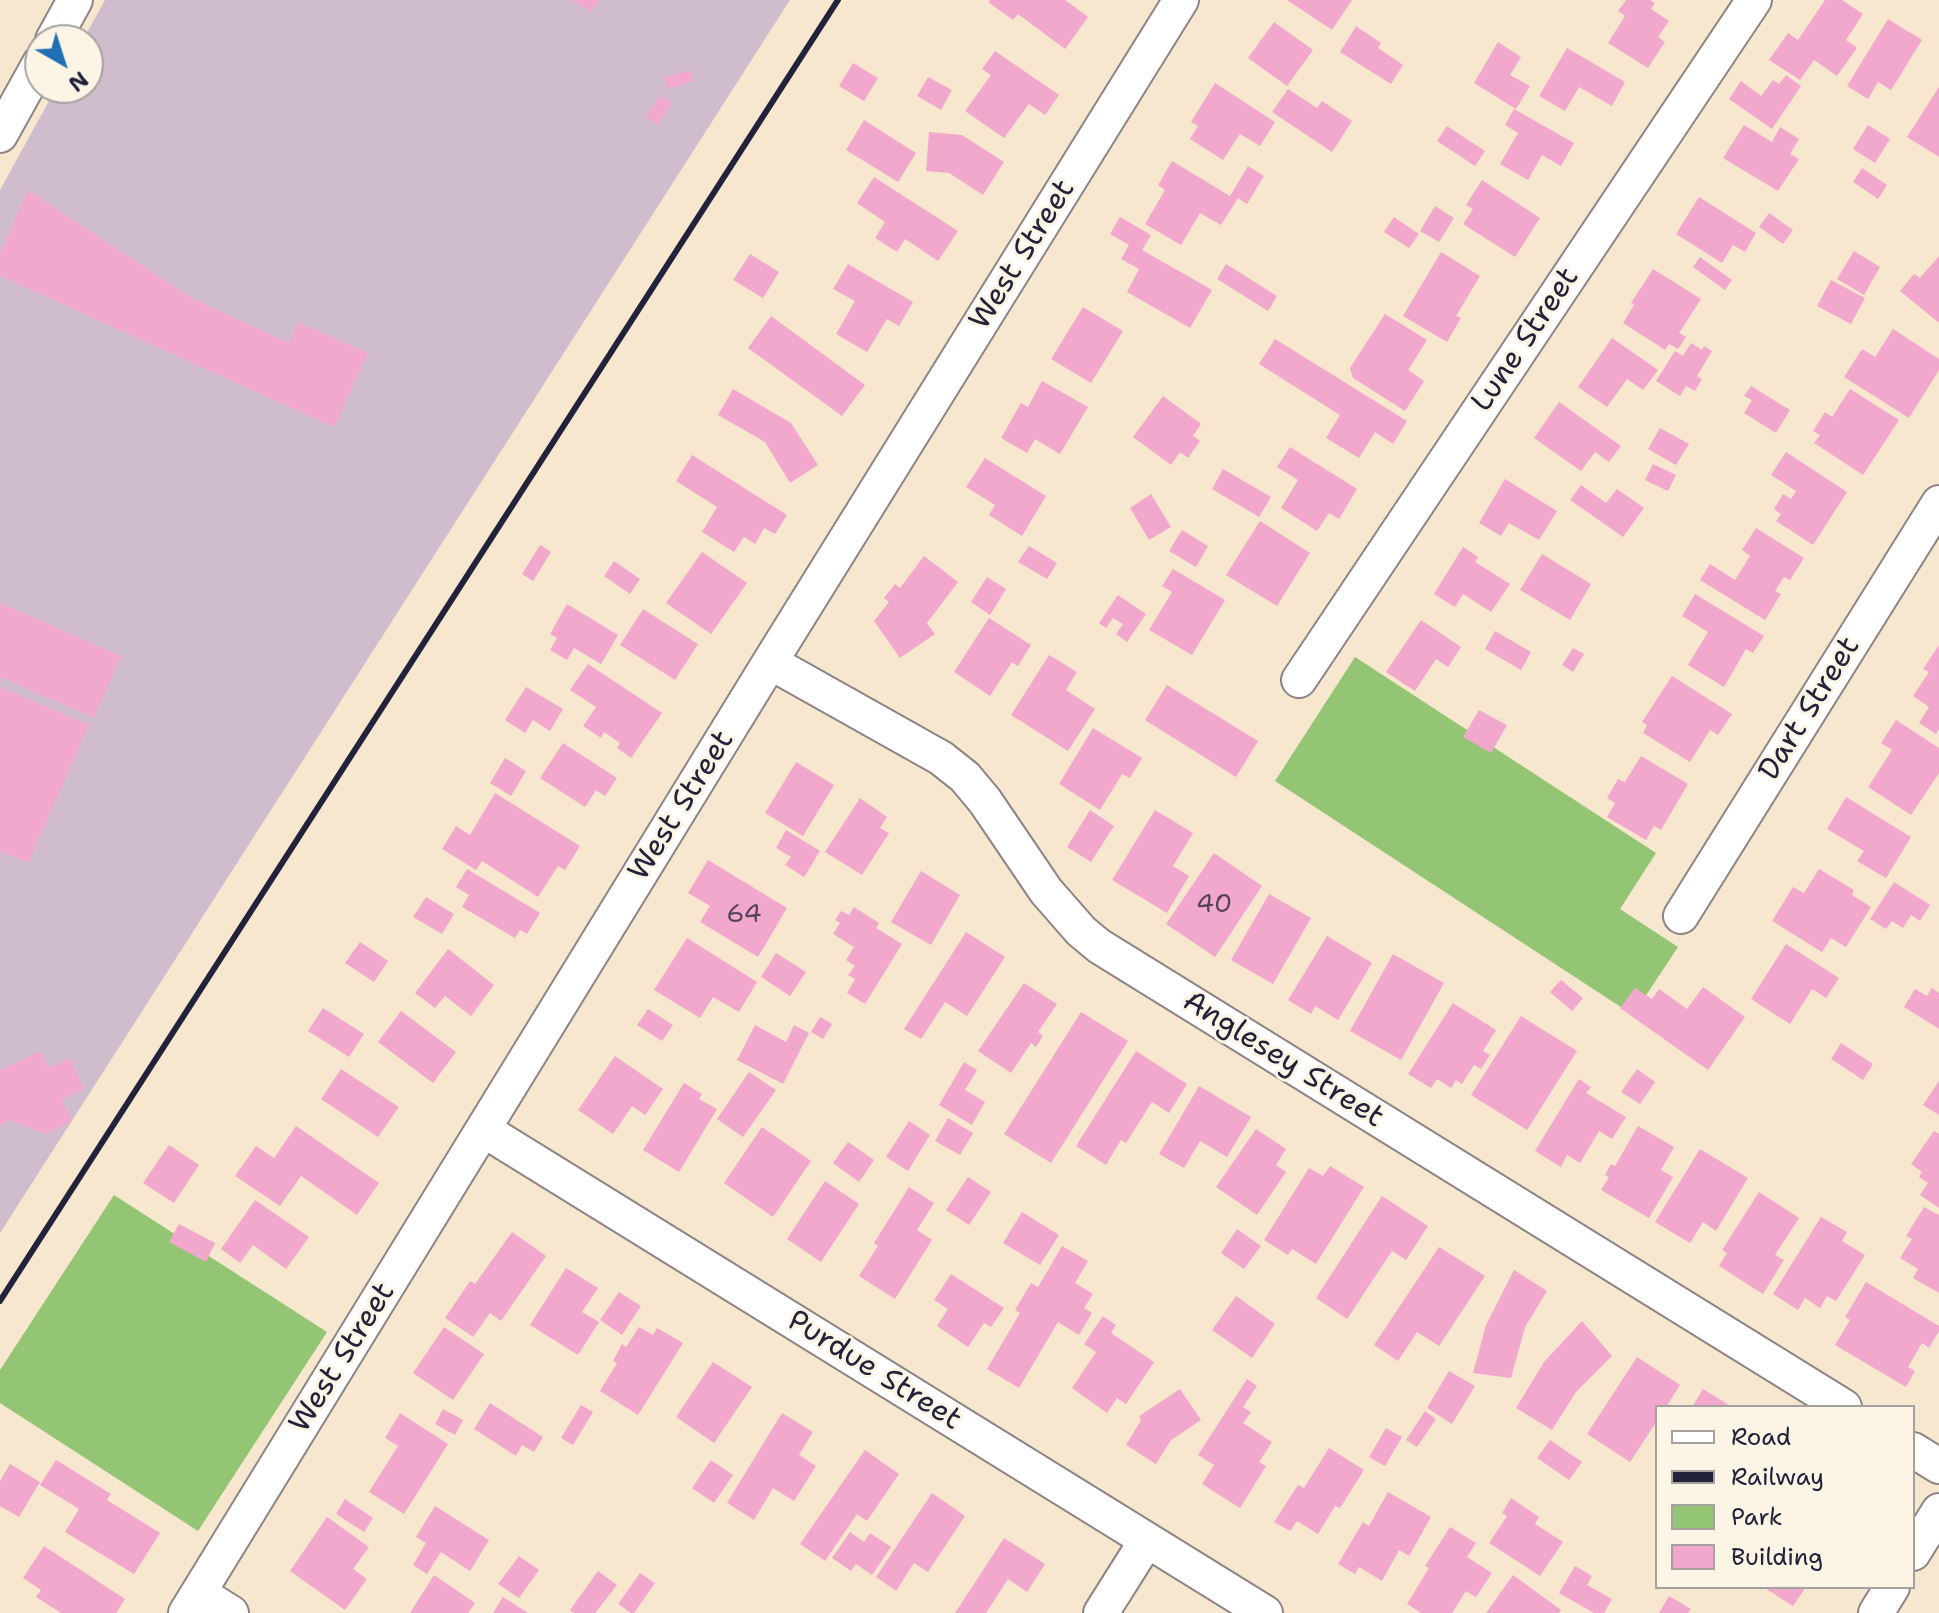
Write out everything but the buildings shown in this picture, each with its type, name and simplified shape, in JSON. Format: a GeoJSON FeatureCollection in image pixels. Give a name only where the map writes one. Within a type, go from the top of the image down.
{"type":"FeatureCollection","features":[{"type":"Feature","properties":{"kind":"street"},"geometry":{"type":"LineString","coordinates":[[62,24],[75,0]]}},
{"type":"Feature","properties":{"kind":"street","name":"West Street"},"geometry":{"type":"LineString","coordinates":[[192,1603],[1181,0]]}},
{"type":"Feature","properties":{"kind":"street","name":"Lune Street"},"geometry":{"type":"LineString","coordinates":[[1299,680],[1754,0]]}},
{"type":"Feature","properties":{"kind":"street"},"geometry":{"type":"LineString","coordinates":[[0,135],[24,92]]}},
{"type":"Feature","properties":{"kind":"street","name":"Dart Street"},"geometry":{"type":"LineString","coordinates":[[1681,916],[1939,503]]}},
{"type":"Feature","properties":{"kind":"street","name":"Anglesey Street"},"geometry":{"type":"LineString","coordinates":[[770,662],[941,758],[965,777],[985,801],[1046,891],[1099,946],[1841,1405]]}},
{"type":"Feature","properties":{"kind":"street","name":"Purdue Street"},"geometry":{"type":"LineString","coordinates":[[484,1130],[1265,1613]]}},
{"type":"Feature","properties":{"kind":"street"},"geometry":{"type":"LineString","coordinates":[[1915,1451],[1939,1466]]}},
{"type":"Feature","properties":{"kind":"street"},"geometry":{"type":"LineString","coordinates":[[1915,1550],[1939,1511]]}},
{"type":"Feature","properties":{"kind":"street"},"geometry":{"type":"LineString","coordinates":[[1101,1613],[1147,1540]]}},
{"type":"Feature","properties":{"kind":"street"},"geometry":{"type":"LineString","coordinates":[[1876,1613],[1891,1589]]}},
{"type":"Feature","properties":{"kind":"street"},"geometry":{"type":"LineString","coordinates":[[192,1603],[231,1613]]}},
{"type":"Feature","properties":{"kind":"shaded area"},"geometry":{"type":"Polygon","coordinates":[[[105,0],[790,0],[0,1233],[0,190],[47,104],[104,104],[104,24],[92,24],[105,0]]]}},
{"type":"Feature","properties":{"kind":"green space"},"geometry":{"type":"Polygon","coordinates":[[[1355,657],[1656,853],[1620,909],[1678,947],[1633,1015],[1275,781],[1355,657]]]}},
{"type":"Feature","properties":{"kind":"green space"},"geometry":{"type":"Polygon","coordinates":[[[114,1195],[327,1332],[198,1531],[0,1403],[0,1370],[114,1195]]]}},
{"type":"Feature","properties":{"kind":"railway"},"geometry":{"type":"LineString","coordinates":[[0,1301],[838,0]]}}]}
